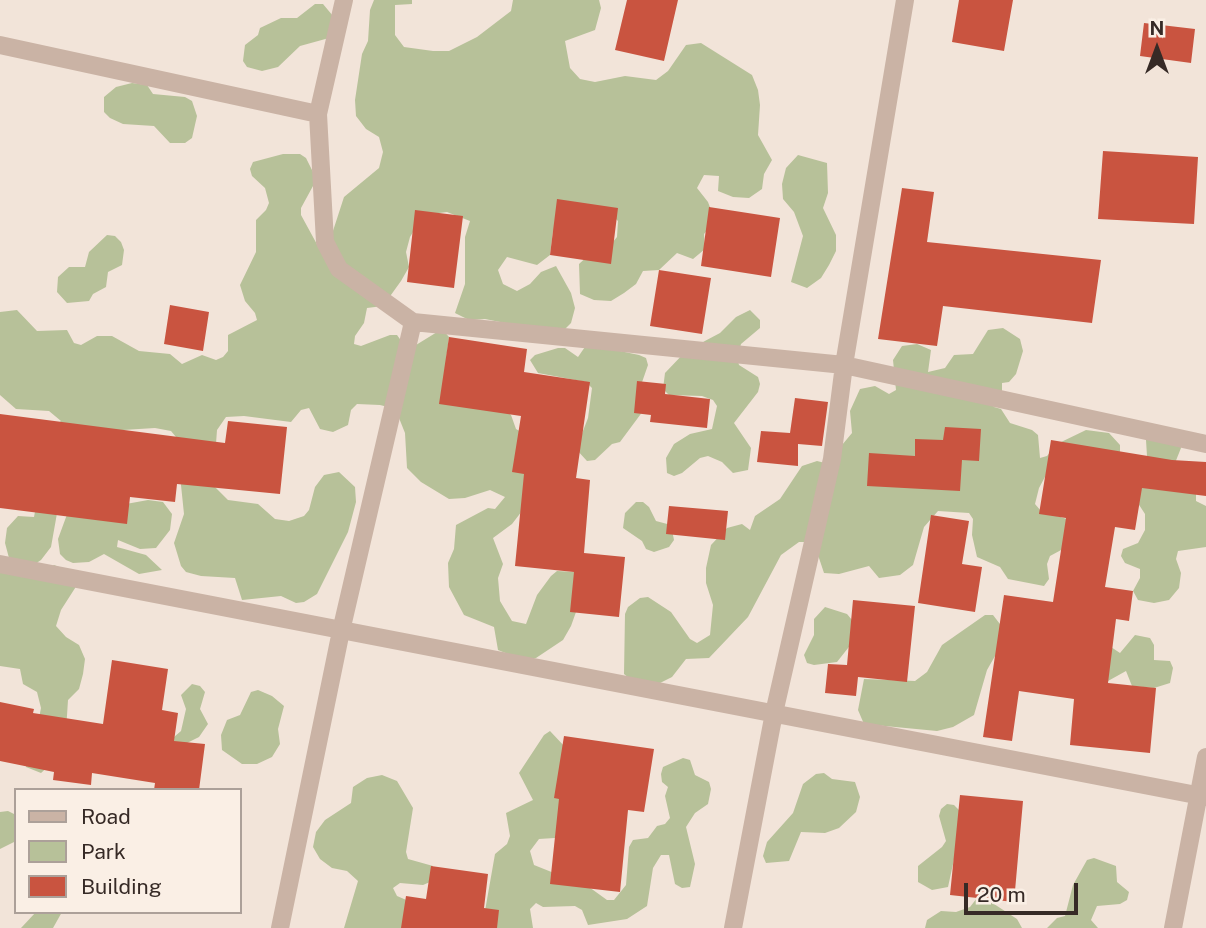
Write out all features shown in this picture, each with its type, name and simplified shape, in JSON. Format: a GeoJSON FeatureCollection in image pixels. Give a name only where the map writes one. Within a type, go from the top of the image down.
{"type":"FeatureCollection","features":[{"type":"Feature","properties":{"kind":"street"},"geometry":{"type":"LineString","coordinates":[[344,0],[318,114],[325,242],[339,269],[413,322],[844,365],[1206,444]]}},
{"type":"Feature","properties":{"kind":"street"},"geometry":{"type":"LineString","coordinates":[[733,928],[774,713],[832,459],[844,365],[905,0]]}},
{"type":"Feature","properties":{"kind":"street"},"geometry":{"type":"LineString","coordinates":[[0,45],[318,114]]}},
{"type":"Feature","properties":{"kind":"street"},"geometry":{"type":"LineString","coordinates":[[280,928],[341,631],[413,322]]}},
{"type":"Feature","properties":{"kind":"street"},"geometry":{"type":"LineString","coordinates":[[0,564],[1202,796]]}},
{"type":"Feature","properties":{"kind":"street"},"geometry":{"type":"LineString","coordinates":[[1173,928],[1202,796],[1206,757]]}},
{"type":"Feature","properties":{"kind":"green space"},"geometry":{"type":"Polygon","coordinates":[[[374,0],[412,0],[412,4],[395,5],[395,35],[404,47],[449,51],[477,37],[511,11],[513,0],[599,0],[601,8],[595,30],[565,41],[570,68],[580,79],[595,82],[625,76],[656,80],[668,71],[686,45],[701,43],[752,75],[758,90],[758,135],[772,160],[764,174],[762,189],[749,198],[733,197],[718,191],[719,176],[704,175],[697,188],[708,202],[715,221],[704,234],[705,249],[693,259],[677,253],[659,270],[643,271],[636,284],[611,301],[594,300],[580,294],[579,264],[591,253],[607,249],[617,237],[618,221],[607,210],[565,221],[553,231],[550,255],[537,265],[507,257],[498,270],[503,284],[517,291],[530,284],[541,272],[556,266],[571,293],[575,308],[571,323],[560,334],[485,319],[469,320],[455,313],[465,284],[465,237],[470,221],[447,212],[431,214],[418,224],[410,237],[406,252],[409,267],[401,281],[383,306],[367,308],[364,323],[355,336],[354,344],[361,346],[390,335],[397,335],[402,342],[416,345],[442,329],[449,337],[446,360],[511,415],[516,429],[523,433],[530,471],[522,511],[512,524],[493,538],[503,564],[498,578],[500,601],[512,621],[526,624],[537,595],[551,576],[557,571],[574,572],[576,612],[571,626],[563,640],[536,658],[520,659],[498,650],[494,627],[464,615],[449,587],[448,563],[454,549],[456,525],[488,508],[495,509],[505,497],[490,490],[465,498],[449,499],[421,482],[407,468],[405,433],[399,418],[388,407],[380,405],[357,404],[351,410],[348,425],[333,432],[320,429],[309,408],[301,410],[291,422],[244,416],[226,417],[217,430],[213,485],[228,500],[258,504],[275,519],[289,521],[304,516],[309,510],[315,487],[324,475],[339,472],[355,487],[356,502],[348,532],[317,594],[304,602],[296,603],[281,596],[242,600],[235,578],[201,576],[186,572],[181,566],[174,543],[184,514],[176,437],[171,431],[155,428],[123,430],[120,437],[126,504],[148,500],[163,502],[172,514],[170,530],[156,548],[140,549],[118,540],[117,547],[146,555],[162,570],[139,574],[104,554],[89,562],[73,563],[66,560],[60,554],[58,539],[69,509],[59,502],[51,547],[41,560],[35,564],[9,558],[5,543],[7,528],[18,516],[34,517],[50,430],[61,421],[49,411],[16,409],[0,395],[0,312],[17,310],[37,331],[67,330],[74,343],[81,345],[97,336],[112,336],[139,351],[170,354],[182,364],[202,355],[216,360],[223,357],[228,351],[228,335],[257,320],[245,301],[240,285],[256,252],[256,220],[269,203],[265,188],[252,176],[250,169],[253,162],[283,154],[300,154],[306,158],[313,172],[313,186],[301,208],[301,215],[319,248],[332,234],[344,197],[379,168],[383,152],[379,137],[366,129],[356,116],[355,100],[374,0]]]}},
{"type":"Feature","properties":{"kind":"green space"},"geometry":{"type":"Polygon","coordinates":[[[315,4],[323,4],[333,16],[329,38],[300,46],[278,67],[262,71],[247,67],[243,61],[245,45],[258,35],[260,28],[281,18],[297,18],[315,4]]]}},
{"type":"Feature","properties":{"kind":"green space"},"geometry":{"type":"Polygon","coordinates":[[[132,83],[147,85],[153,94],[185,97],[192,101],[197,116],[192,138],[185,143],[170,143],[154,126],[123,124],[110,118],[104,112],[104,97],[116,87],[132,83]]]}},
{"type":"Feature","properties":{"kind":"green space"},"geometry":{"type":"Polygon","coordinates":[[[798,155],[827,163],[828,193],[823,208],[836,235],[836,251],[829,265],[821,278],[807,288],[791,282],[803,236],[794,212],[783,199],[782,184],[786,168],[798,155]]]}},
{"type":"Feature","properties":{"kind":"green space"},"geometry":{"type":"Polygon","coordinates":[[[107,235],[115,236],[121,242],[124,250],[122,265],[108,272],[106,287],[93,294],[89,301],[67,303],[57,292],[58,277],[69,267],[85,267],[89,252],[107,235]]]}},
{"type":"Feature","properties":{"kind":"green space"},"geometry":{"type":"Polygon","coordinates":[[[750,310],[760,320],[760,328],[741,344],[737,358],[739,365],[758,377],[760,384],[758,392],[734,423],[751,448],[748,470],[733,473],[722,462],[708,456],[700,458],[682,473],[674,476],[667,473],[666,458],[674,444],[690,434],[712,429],[717,406],[713,400],[702,396],[669,395],[663,389],[665,373],[686,351],[720,333],[736,317],[750,310]]]}},
{"type":"Feature","properties":{"kind":"green space"},"geometry":{"type":"Polygon","coordinates":[[[1003,328],[1020,339],[1023,351],[1016,374],[1009,382],[1002,383],[1002,391],[990,400],[994,407],[1001,409],[1010,423],[1032,430],[1038,435],[1040,458],[1047,456],[1057,444],[1086,430],[1109,433],[1120,445],[1120,454],[1046,475],[1035,504],[1041,511],[1070,520],[1063,549],[1050,556],[1047,564],[1049,579],[1044,586],[1008,579],[1000,567],[977,557],[972,535],[973,519],[969,513],[938,511],[924,527],[913,565],[900,575],[879,578],[869,566],[839,574],[824,573],[817,552],[806,542],[799,542],[781,555],[748,617],[709,658],[686,659],[672,677],[658,684],[630,679],[624,674],[625,614],[628,607],[640,598],[648,597],[671,612],[690,639],[697,643],[710,635],[713,605],[706,583],[706,568],[711,545],[727,528],[742,524],[750,530],[755,516],[780,499],[802,466],[817,461],[825,463],[852,433],[850,411],[860,389],[875,386],[889,394],[896,390],[893,360],[902,346],[917,344],[931,350],[928,372],[945,368],[954,355],[973,354],[988,330],[1003,328]]]}},
{"type":"Feature","properties":{"kind":"green space"},"geometry":{"type":"Polygon","coordinates":[[[587,344],[639,355],[646,358],[648,365],[640,388],[643,411],[620,442],[612,444],[595,460],[587,461],[576,449],[588,418],[592,388],[586,382],[538,373],[530,360],[535,355],[558,348],[565,348],[578,357],[587,344]]]}},
{"type":"Feature","properties":{"kind":"green space"},"geometry":{"type":"Polygon","coordinates":[[[1153,436],[1179,440],[1181,448],[1175,463],[1196,493],[1196,501],[1206,506],[1206,547],[1178,551],[1176,559],[1181,573],[1179,588],[1169,600],[1154,603],[1138,600],[1133,591],[1140,578],[1140,569],[1125,563],[1121,556],[1123,549],[1138,543],[1145,530],[1145,514],[1132,494],[1147,456],[1146,440],[1153,436]]]}},
{"type":"Feature","properties":{"kind":"green space"},"geometry":{"type":"Polygon","coordinates":[[[636,502],[643,502],[649,507],[656,521],[671,525],[674,540],[669,547],[654,552],[646,549],[642,541],[623,528],[625,513],[636,502]]]}},
{"type":"Feature","properties":{"kind":"green space"},"geometry":{"type":"Polygon","coordinates":[[[0,564],[41,572],[54,565],[69,571],[77,585],[61,610],[56,626],[66,637],[79,645],[85,659],[83,674],[79,689],[68,700],[66,731],[52,763],[41,773],[26,767],[25,751],[38,723],[41,708],[37,692],[23,684],[20,669],[0,666],[0,564]]]}},
{"type":"Feature","properties":{"kind":"green space"},"geometry":{"type":"Polygon","coordinates":[[[825,607],[847,614],[852,620],[852,643],[837,662],[814,665],[807,663],[804,655],[814,635],[814,619],[825,607]]]}},
{"type":"Feature","properties":{"kind":"green space"},"geometry":{"type":"Polygon","coordinates":[[[985,615],[993,615],[1003,628],[999,649],[987,670],[974,715],[953,727],[937,731],[864,724],[858,710],[864,679],[915,681],[927,672],[942,645],[985,615]]]}},
{"type":"Feature","properties":{"kind":"green space"},"geometry":{"type":"Polygon","coordinates":[[[1135,635],[1150,638],[1154,645],[1154,660],[1170,661],[1173,668],[1170,683],[1154,688],[1132,686],[1126,671],[1108,681],[1108,645],[1120,653],[1135,635]]]}},
{"type":"Feature","properties":{"kind":"green space"},"geometry":{"type":"Polygon","coordinates":[[[192,684],[200,686],[205,692],[200,709],[208,724],[199,737],[185,744],[143,740],[174,737],[181,731],[186,709],[181,695],[192,684]]]}},
{"type":"Feature","properties":{"kind":"green space"},"geometry":{"type":"Polygon","coordinates":[[[258,690],[272,696],[284,706],[278,729],[280,744],[272,757],[257,764],[242,764],[222,750],[221,735],[227,720],[240,715],[251,692],[258,690]]]}},
{"type":"Feature","properties":{"kind":"green space"},"geometry":{"type":"Polygon","coordinates":[[[550,731],[566,748],[570,837],[539,839],[530,851],[534,865],[589,887],[607,900],[614,900],[626,885],[629,847],[633,840],[648,838],[657,826],[665,824],[670,818],[665,796],[668,787],[662,782],[661,774],[663,767],[683,758],[690,760],[695,775],[709,782],[711,789],[708,804],[695,813],[686,827],[695,864],[690,887],[682,888],[675,884],[669,855],[661,855],[653,868],[647,906],[627,919],[588,925],[582,910],[575,906],[543,907],[536,903],[530,909],[533,928],[482,928],[495,854],[507,844],[510,836],[506,813],[533,800],[519,773],[544,735],[550,731]]]}},
{"type":"Feature","properties":{"kind":"green space"},"geometry":{"type":"Polygon","coordinates":[[[824,773],[832,779],[855,782],[860,797],[856,812],[839,828],[825,833],[801,832],[789,861],[766,863],[763,856],[767,842],[793,813],[803,784],[816,774],[824,773]]]}},
{"type":"Feature","properties":{"kind":"green space"},"geometry":{"type":"Polygon","coordinates":[[[382,775],[397,781],[413,808],[406,852],[408,859],[433,866],[430,882],[423,885],[400,883],[393,888],[397,896],[411,902],[433,928],[344,928],[358,881],[347,871],[332,868],[320,859],[313,847],[316,832],[325,820],[351,803],[353,787],[367,778],[382,775]]]}},
{"type":"Feature","properties":{"kind":"green space"},"geometry":{"type":"Polygon","coordinates":[[[947,804],[954,805],[960,811],[960,832],[948,887],[932,890],[918,882],[918,866],[946,841],[939,816],[941,809],[947,804]]]}},
{"type":"Feature","properties":{"kind":"green space"},"geometry":{"type":"Polygon","coordinates":[[[8,811],[14,814],[14,842],[0,849],[0,812],[8,811]]]}},
{"type":"Feature","properties":{"kind":"green space"},"geometry":{"type":"Polygon","coordinates":[[[1094,858],[1116,866],[1117,882],[1129,892],[1127,900],[1120,904],[1097,906],[1091,920],[1098,928],[1047,928],[1057,918],[1065,916],[1073,885],[1087,860],[1094,858]]]}},
{"type":"Feature","properties":{"kind":"green space"},"geometry":{"type":"Polygon","coordinates":[[[977,898],[991,902],[1017,919],[1022,928],[925,928],[927,920],[941,911],[956,912],[970,907],[977,898]]]}},
{"type":"Feature","properties":{"kind":"green space"},"geometry":{"type":"Polygon","coordinates":[[[34,914],[61,914],[53,928],[21,928],[34,914]]]}},
{"type":"Feature","properties":{"kind":"building"},"geometry":{"type":"Polygon","coordinates":[[[627,0],[678,0],[664,61],[615,50],[627,0]]]}},
{"type":"Feature","properties":{"kind":"building"},"geometry":{"type":"Polygon","coordinates":[[[959,0],[1013,0],[1004,51],[952,42],[959,0]]]}},
{"type":"Feature","properties":{"kind":"building"},"geometry":{"type":"Polygon","coordinates":[[[1144,23],[1195,29],[1191,63],[1140,56],[1144,23]]]}},
{"type":"Feature","properties":{"kind":"building"},"geometry":{"type":"Polygon","coordinates":[[[1103,151],[1198,157],[1194,224],[1098,219],[1103,151]]]}},
{"type":"Feature","properties":{"kind":"building"},"geometry":{"type":"Polygon","coordinates":[[[902,188],[934,192],[927,242],[1101,260],[1092,323],[943,306],[937,346],[878,339],[902,188]]]}},
{"type":"Feature","properties":{"kind":"building"},"geometry":{"type":"Polygon","coordinates":[[[557,199],[618,208],[611,264],[550,255],[557,199]]]}},
{"type":"Feature","properties":{"kind":"building"},"geometry":{"type":"Polygon","coordinates":[[[709,207],[780,218],[771,277],[701,266],[709,207]]]}},
{"type":"Feature","properties":{"kind":"building"},"geometry":{"type":"Polygon","coordinates":[[[415,210],[463,216],[454,288],[407,282],[415,210]]]}},
{"type":"Feature","properties":{"kind":"building"},"geometry":{"type":"Polygon","coordinates":[[[659,270],[711,278],[702,334],[650,326],[659,270]]]}},
{"type":"Feature","properties":{"kind":"building"},"geometry":{"type":"Polygon","coordinates":[[[170,305],[209,312],[203,351],[164,344],[170,305]]]}},
{"type":"Feature","properties":{"kind":"building"},"geometry":{"type":"Polygon","coordinates":[[[449,337],[527,349],[524,372],[590,382],[576,478],[590,480],[584,553],[625,557],[619,617],[570,612],[574,572],[515,566],[524,474],[512,472],[521,416],[439,404],[449,337]]]}},
{"type":"Feature","properties":{"kind":"building"},"geometry":{"type":"Polygon","coordinates":[[[637,381],[666,384],[665,394],[710,399],[707,428],[650,422],[651,415],[634,413],[637,381]]]}},
{"type":"Feature","properties":{"kind":"building"},"geometry":{"type":"Polygon","coordinates":[[[795,398],[828,402],[822,446],[798,444],[798,466],[757,462],[761,431],[790,433],[795,398]]]}},
{"type":"Feature","properties":{"kind":"building"},"geometry":{"type":"Polygon","coordinates":[[[0,414],[225,443],[228,421],[287,427],[280,494],[177,484],[175,502],[130,497],[127,524],[0,508],[0,414]]]}},
{"type":"Feature","properties":{"kind":"building"},"geometry":{"type":"Polygon","coordinates":[[[945,427],[981,429],[979,461],[962,460],[960,491],[867,486],[869,453],[915,456],[915,439],[943,440],[945,427]]]}},
{"type":"Feature","properties":{"kind":"building"},"geometry":{"type":"Polygon","coordinates":[[[1051,440],[1172,460],[1206,462],[1206,496],[1142,488],[1135,530],[1115,527],[1105,587],[1133,591],[1129,621],[1116,619],[1108,683],[1156,688],[1150,753],[1070,745],[1074,699],[1019,691],[1012,741],[983,737],[1004,595],[1053,602],[1066,518],[1039,514],[1051,440]]]}},
{"type":"Feature","properties":{"kind":"building"},"geometry":{"type":"Polygon","coordinates":[[[669,506],[728,511],[725,540],[666,534],[669,506]]]}},
{"type":"Feature","properties":{"kind":"building"},"geometry":{"type":"Polygon","coordinates":[[[931,515],[969,521],[962,564],[982,567],[975,612],[918,603],[931,515]]]}},
{"type":"Feature","properties":{"kind":"building"},"geometry":{"type":"Polygon","coordinates":[[[853,600],[915,606],[907,682],[858,677],[856,696],[825,693],[828,664],[847,665],[853,600]]]}},
{"type":"Feature","properties":{"kind":"building"},"geometry":{"type":"Polygon","coordinates":[[[112,660],[168,669],[162,710],[178,713],[174,741],[205,744],[199,788],[154,788],[155,783],[92,773],[91,785],[53,780],[54,772],[0,761],[0,702],[34,709],[33,713],[103,724],[112,660]]]}},
{"type":"Feature","properties":{"kind":"building"},"geometry":{"type":"Polygon","coordinates":[[[564,736],[654,749],[644,812],[628,810],[620,892],[550,884],[559,799],[554,798],[564,736]]]}},
{"type":"Feature","properties":{"kind":"building"},"geometry":{"type":"Polygon","coordinates":[[[960,795],[1023,801],[1014,902],[950,895],[960,795]]]}},
{"type":"Feature","properties":{"kind":"building"},"geometry":{"type":"Polygon","coordinates":[[[431,866],[488,874],[484,908],[499,910],[497,928],[401,928],[406,896],[426,899],[431,866]]]}}]}
